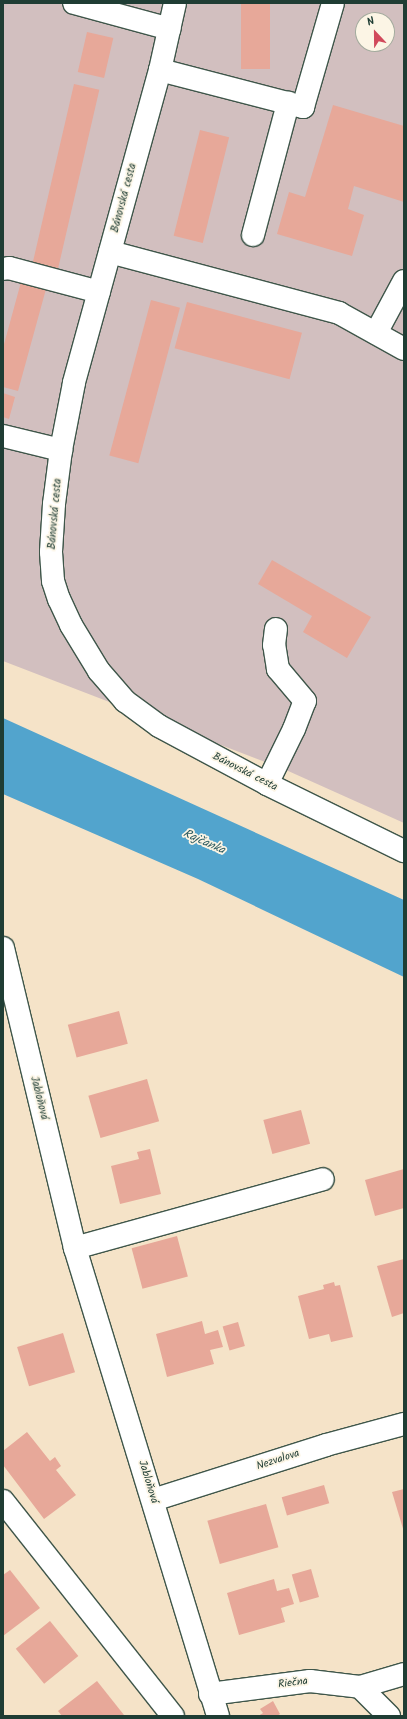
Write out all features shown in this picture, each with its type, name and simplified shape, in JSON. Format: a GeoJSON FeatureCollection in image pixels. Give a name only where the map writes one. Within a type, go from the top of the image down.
{"type":"FeatureCollection","features":[{"type":"Feature","properties":{"kind":"street"},"geometry":{"type":"LineString","coordinates":[[74,3],[170,29]]}},
{"type":"Feature","properties":{"kind":"street","name":"Bánovská cesta"},"geometry":{"type":"LineString","coordinates":[[175,3],[160,70],[74,383],[61,450],[54,504],[51,545],[53,581],[59,599],[82,645],[98,671],[126,700],[159,726],[267,784],[404,851]]}},
{"type":"Feature","properties":{"kind":"street"},"geometry":{"type":"LineString","coordinates":[[160,70],[303,107],[333,3]]}},
{"type":"Feature","properties":{"kind":"street"},"geometry":{"type":"LineString","coordinates":[[253,234],[288,103]]}},
{"type":"Feature","properties":{"kind":"street"},"geometry":{"type":"LineString","coordinates":[[110,252],[339,313],[404,348]]}},
{"type":"Feature","properties":{"kind":"street"},"geometry":{"type":"LineString","coordinates":[[3,269],[9,268],[98,292]]}},
{"type":"Feature","properties":{"kind":"street"},"geometry":{"type":"LineString","coordinates":[[376,333],[404,281]]}},
{"type":"Feature","properties":{"kind":"street"},"geometry":{"type":"LineString","coordinates":[[3,436],[61,450]]}},
{"type":"Feature","properties":{"kind":"street"},"geometry":{"type":"LineString","coordinates":[[267,784],[294,729],[305,701],[278,669],[274,645],[276,629]]}},
{"type":"Feature","properties":{"kind":"street","name":"Jabloňová"},"geometry":{"type":"LineString","coordinates":[[3,948],[75,1248],[153,1500],[210,1694],[218,1716]]}},
{"type":"Feature","properties":{"kind":"street"},"geometry":{"type":"LineString","coordinates":[[75,1248],[323,1179]]}},
{"type":"Feature","properties":{"kind":"street","name":"Nezvalova"},"geometry":{"type":"LineString","coordinates":[[153,1500],[326,1445],[404,1424]]}},
{"type":"Feature","properties":{"kind":"street"},"geometry":{"type":"LineString","coordinates":[[3,1501],[173,1716]]}},
{"type":"Feature","properties":{"kind":"street"},"geometry":{"type":"LineString","coordinates":[[389,1716],[360,1687],[404,1674]]}},
{"type":"Feature","properties":{"kind":"street","name":"Riečna"},"geometry":{"type":"LineString","coordinates":[[210,1694],[310,1681],[360,1687]]}},
{"type":"Feature","properties":{"kind":"shaded area"},"geometry":{"type":"Polygon","coordinates":[[[3,3],[404,3],[404,823],[286,770],[3,661],[3,3]]]}},
{"type":"Feature","properties":{"kind":"water","name":"Rajčanka"},"geometry":{"type":"Polygon","coordinates":[[[3,718],[404,900],[404,977],[198,879],[3,794],[3,718]]]}},
{"type":"Feature","properties":{"kind":"building"},"geometry":{"type":"Polygon","coordinates":[[[241,3],[270,3],[270,69],[241,69],[241,3]]]}},
{"type":"Feature","properties":{"kind":"building"},"geometry":{"type":"Polygon","coordinates":[[[87,32],[113,38],[104,78],[78,72],[87,32]]]}},
{"type":"Feature","properties":{"kind":"building"},"geometry":{"type":"Polygon","coordinates":[[[74,84],[99,90],[58,270],[32,264],[74,84]]]}},
{"type":"Feature","properties":{"kind":"building"},"geometry":{"type":"Polygon","coordinates":[[[333,105],[404,126],[404,202],[354,186],[348,209],[364,215],[352,256],[277,234],[289,192],[305,197],[333,105]]]}},
{"type":"Feature","properties":{"kind":"building"},"geometry":{"type":"Polygon","coordinates":[[[200,130],[229,137],[203,243],[174,236],[200,130]]]}},
{"type":"Feature","properties":{"kind":"building"},"geometry":{"type":"Polygon","coordinates":[[[21,282],[46,289],[18,391],[3,387],[3,348],[21,282]]]}},
{"type":"Feature","properties":{"kind":"building"},"geometry":{"type":"Polygon","coordinates":[[[151,300],[180,308],[138,463],[109,456],[151,300]]]}},
{"type":"Feature","properties":{"kind":"building"},"geometry":{"type":"Polygon","coordinates":[[[187,302],[302,333],[290,379],[175,348],[187,302]]]}},
{"type":"Feature","properties":{"kind":"building"},"geometry":{"type":"Polygon","coordinates":[[[3,393],[15,397],[9,419],[3,417],[3,393]]]}},
{"type":"Feature","properties":{"kind":"building"},"geometry":{"type":"Polygon","coordinates":[[[272,560],[371,617],[347,658],[303,632],[312,616],[258,584],[272,560]]]}},
{"type":"Feature","properties":{"kind":"building"},"geometry":{"type":"Polygon","coordinates":[[[119,1011],[128,1044],[77,1058],[68,1025],[119,1011]]]}},
{"type":"Feature","properties":{"kind":"building"},"geometry":{"type":"Polygon","coordinates":[[[147,1079],[159,1121],[100,1138],[88,1096],[147,1079]]]}},
{"type":"Feature","properties":{"kind":"building"},"geometry":{"type":"Polygon","coordinates":[[[301,1110],[310,1144],[272,1154],[263,1120],[301,1110]]]}},
{"type":"Feature","properties":{"kind":"building"},"geometry":{"type":"Polygon","coordinates":[[[150,1149],[161,1194],[120,1204],[111,1166],[139,1159],[137,1152],[150,1149]]]}},
{"type":"Feature","properties":{"kind":"building"},"geometry":{"type":"Polygon","coordinates":[[[404,1169],[404,1208],[375,1216],[365,1180],[404,1169]]]}},
{"type":"Feature","properties":{"kind":"building"},"geometry":{"type":"Polygon","coordinates":[[[177,1236],[188,1277],[142,1289],[132,1248],[177,1236]]]}},
{"type":"Feature","properties":{"kind":"building"},"geometry":{"type":"Polygon","coordinates":[[[404,1259],[404,1313],[392,1317],[377,1266],[404,1259]]]}},
{"type":"Feature","properties":{"kind":"building"},"geometry":{"type":"Polygon","coordinates":[[[334,1282],[335,1286],[340,1285],[353,1337],[331,1342],[329,1334],[309,1339],[298,1296],[324,1289],[323,1285],[334,1282]]]}},
{"type":"Feature","properties":{"kind":"building"},"geometry":{"type":"Polygon","coordinates":[[[202,1321],[205,1334],[218,1330],[223,1347],[210,1350],[214,1364],[167,1377],[156,1334],[202,1321]]]}},
{"type":"Feature","properties":{"kind":"building"},"geometry":{"type":"Polygon","coordinates":[[[238,1322],[245,1346],[230,1350],[223,1326],[238,1322]]]}},
{"type":"Feature","properties":{"kind":"building"},"geometry":{"type":"Polygon","coordinates":[[[63,1333],[75,1372],[29,1386],[17,1347],[63,1333]]]}},
{"type":"Feature","properties":{"kind":"building"},"geometry":{"type":"Polygon","coordinates":[[[27,1432],[50,1461],[55,1457],[61,1466],[56,1470],[76,1495],[44,1519],[3,1465],[3,1451],[27,1432]]]}},
{"type":"Feature","properties":{"kind":"building"},"geometry":{"type":"Polygon","coordinates":[[[324,1485],[329,1503],[287,1515],[282,1497],[324,1485]]]}},
{"type":"Feature","properties":{"kind":"building"},"geometry":{"type":"Polygon","coordinates":[[[404,1489],[404,1532],[392,1492],[404,1489]]]}},
{"type":"Feature","properties":{"kind":"building"},"geometry":{"type":"Polygon","coordinates":[[[266,1504],[278,1547],[220,1564],[207,1521],[266,1504]]]}},
{"type":"Feature","properties":{"kind":"building"},"geometry":{"type":"Polygon","coordinates":[[[311,1569],[319,1597],[300,1602],[292,1575],[311,1569]]]}},
{"type":"Feature","properties":{"kind":"building"},"geometry":{"type":"Polygon","coordinates":[[[10,1570],[40,1608],[3,1636],[3,1575],[10,1570]]]}},
{"type":"Feature","properties":{"kind":"building"},"geometry":{"type":"Polygon","coordinates":[[[274,1579],[277,1591],[289,1588],[294,1604],[281,1608],[285,1622],[239,1635],[227,1593],[274,1579]]]}},
{"type":"Feature","properties":{"kind":"building"},"geometry":{"type":"Polygon","coordinates":[[[50,1621],[78,1656],[44,1684],[16,1649],[50,1621]]]}},
{"type":"Feature","properties":{"kind":"building"},"geometry":{"type":"Polygon","coordinates":[[[97,1681],[124,1715],[62,1716],[58,1711],[97,1681]]]}},
{"type":"Feature","properties":{"kind":"building"},"geometry":{"type":"Polygon","coordinates":[[[273,1701],[280,1714],[277,1716],[258,1716],[263,1713],[260,1709],[273,1701]]]}}]}
